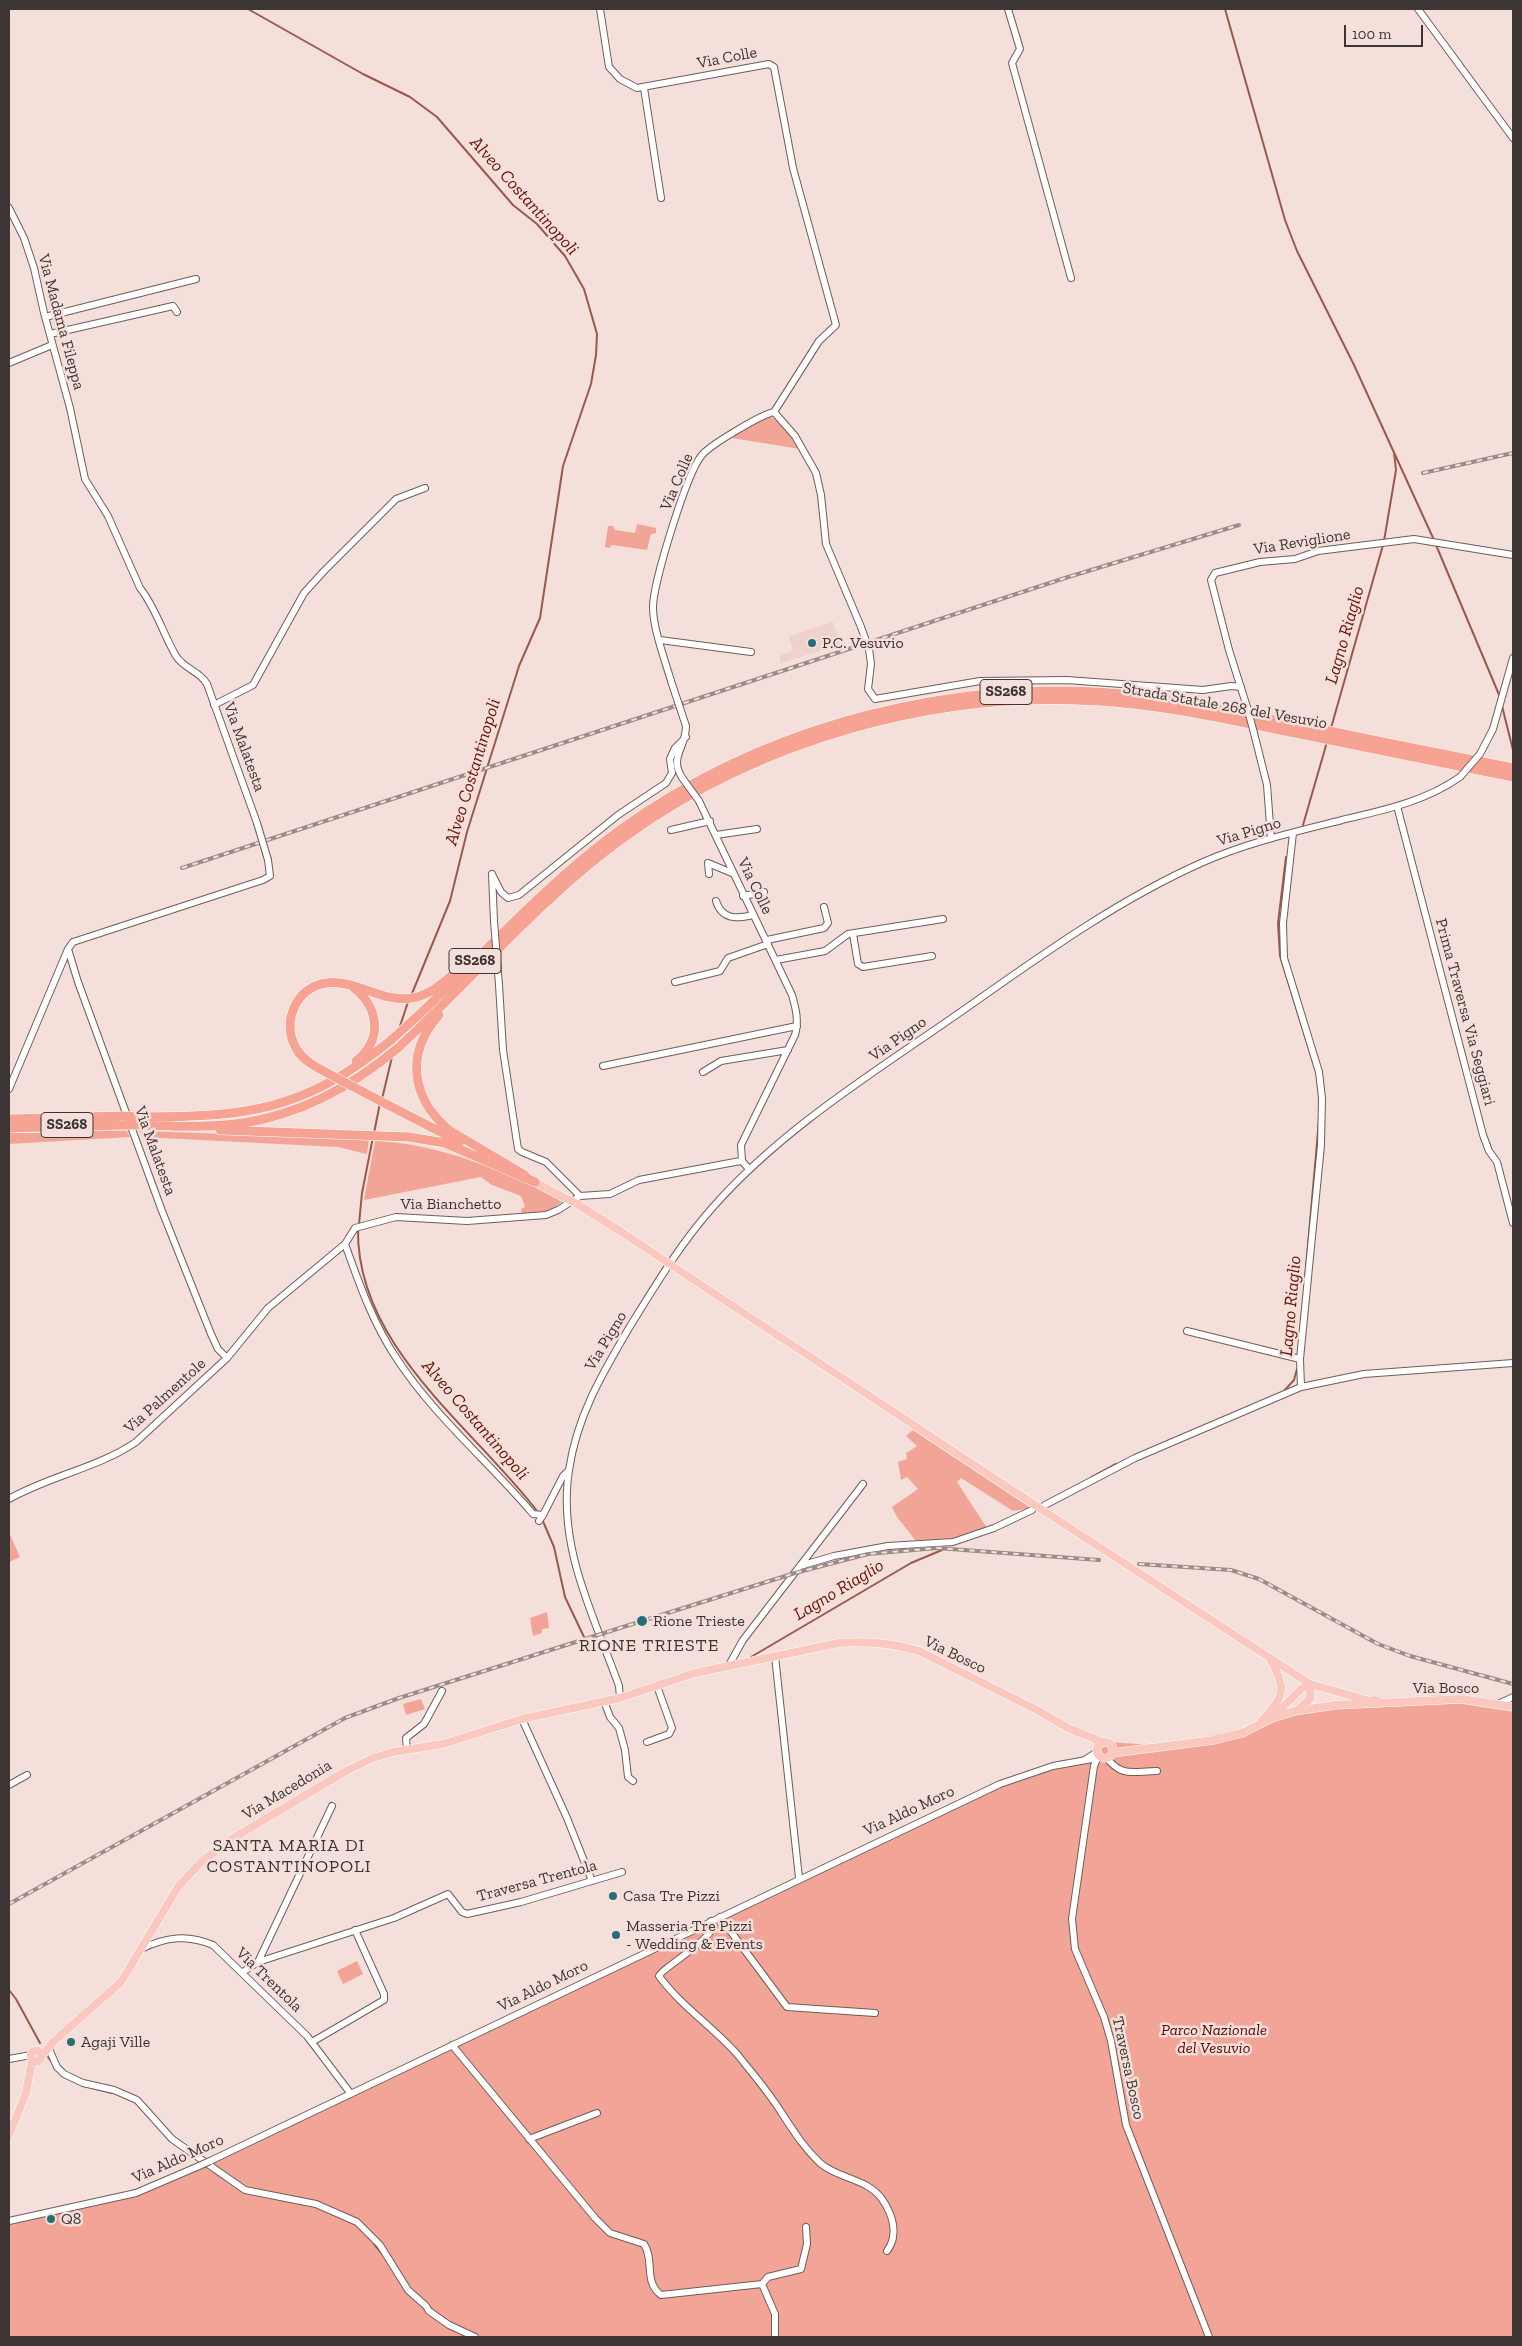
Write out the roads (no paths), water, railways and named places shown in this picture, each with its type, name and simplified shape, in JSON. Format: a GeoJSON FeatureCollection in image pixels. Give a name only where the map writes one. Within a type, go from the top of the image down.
{"type":"FeatureCollection","features":[{"type":"Feature","properties":{"kind":"highway","name":"Strada Statale 268 del Vesuvio"},"geometry":{"type":"LineString","coordinates":[[9,1119],[138,1121],[224,1115],[279,1104],[329,1084],[365,1061],[390,1041],[592,852],[627,824],[674,795],[748,758],[795,739],[854,719],[920,703],[962,696],[1034,691],[1132,695],[1193,704],[1513,768]]}},
{"type":"Feature","properties":{"kind":"highway","name":"Strada Statale 268 del Vesuvio"},"geometry":{"type":"LineString","coordinates":[[138,1121],[180,1126],[244,1123],[283,1114],[334,1092],[399,1047],[518,932],[612,846],[660,813],[700,790],[759,762],[828,736],[878,721],[956,706],[1007,701],[1065,699],[1160,707],[1513,777]]}},
{"type":"Feature","properties":{"kind":"highway"},"geometry":{"type":"LineString","coordinates":[[518,932],[484,972],[443,1011],[428,1029],[419,1047],[416,1069],[422,1097],[439,1122],[456,1134],[498,1157],[535,1182]]}},
{"type":"Feature","properties":{"kind":"highway"},"geometry":{"type":"LineString","coordinates":[[502,936],[439,986],[416,997],[404,999],[384,997],[334,982],[313,987],[304,993],[292,1010],[290,1030],[296,1049],[310,1063],[535,1182]]}},
{"type":"Feature","properties":{"kind":"highway"},"geometry":{"type":"LineString","coordinates":[[279,1104],[342,1071],[366,1052],[374,1034],[374,1015],[365,998],[352,986]]}},
{"type":"Feature","properties":{"kind":"highway","name":"Strada Statale 268 del Vesuvio"},"geometry":{"type":"LineString","coordinates":[[9,1128],[124,1121]]}},
{"type":"Feature","properties":{"kind":"highway"},"geometry":{"type":"LineString","coordinates":[[180,1126],[216,1130],[409,1137],[445,1143],[535,1182]]}},
{"type":"Feature","properties":{"kind":"main road"},"geometry":{"type":"LineString","coordinates":[[535,1182],[577,1204],[620,1231],[916,1426],[1033,1508],[1044,1508],[1270,1660],[1310,1684],[1310,1699],[1305,1706],[1295,1711]]}},
{"type":"Feature","properties":{"kind":"main road","name":"Via Bosco"},"geometry":{"type":"LineString","coordinates":[[620,1698],[694,1673],[839,1643],[857,1642],[904,1647],[919,1651],[1092,1740],[1100,1754],[1214,1740],[1295,1711],[1335,1705],[1461,1698],[1513,1707]]}},
{"type":"Feature","properties":{"kind":"main road"},"geometry":{"type":"LineString","coordinates":[[1256,1726],[1279,1701],[1282,1689],[1281,1681],[1270,1660]]}},
{"type":"Feature","properties":{"kind":"main road","name":"Via Bosco"},"geometry":{"type":"LineString","coordinates":[[1272,1718],[1301,1689],[1310,1684],[1379,1703]]}},
{"type":"Feature","properties":{"kind":"main road","name":"Via Macedonia"},"geometry":{"type":"LineString","coordinates":[[36,2057],[121,1982],[185,1878],[219,1847],[346,1771],[373,1758],[443,1744],[522,1719],[620,1698]]}},
{"type":"Feature","properties":{"kind":"main road","name":"Via Macedonia"},"geometry":{"type":"LineString","coordinates":[[36,2057],[49,2049],[53,2042]]}},
{"type":"Feature","properties":{"kind":"main road"},"geometry":{"type":"LineString","coordinates":[[9,2135],[26,2093],[31,2086],[36,2057]]}},
{"type":"Feature","properties":{"kind":"street"},"geometry":{"type":"LineString","coordinates":[[600,9],[609,67],[627,84],[636,88],[644,88],[660,198]]}},
{"type":"Feature","properties":{"kind":"street"},"geometry":{"type":"LineString","coordinates":[[1008,9],[1020,49],[1012,63],[1072,278]]}},
{"type":"Feature","properties":{"kind":"street"},"geometry":{"type":"LineString","coordinates":[[1418,9],[1513,138]]}},
{"type":"Feature","properties":{"kind":"street","name":"Via Colle"},"geometry":{"type":"LineString","coordinates":[[644,88],[769,64],[774,67],[793,168],[836,325],[819,340],[774,412],[763,415],[707,450],[695,466],[670,539],[653,599],[653,612],[660,640],[686,726],[686,737],[676,758],[676,765],[710,821],[732,873],[768,942],[792,995],[797,1026],[788,1050],[741,1145],[742,1161]]}},
{"type":"Feature","properties":{"kind":"street","name":"Via Madama Fileppa"},"geometry":{"type":"LineString","coordinates":[[9,208],[30,254],[78,446]]}},
{"type":"Feature","properties":{"kind":"street"},"geometry":{"type":"LineString","coordinates":[[45,317],[196,279]]}},
{"type":"Feature","properties":{"kind":"street"},"geometry":{"type":"LineString","coordinates":[[50,334],[173,306],[177,312]]}},
{"type":"Feature","properties":{"kind":"street"},"geometry":{"type":"LineString","coordinates":[[9,363],[52,345]]}},
{"type":"Feature","properties":{"kind":"street"},"geometry":{"type":"LineString","coordinates":[[774,412],[795,436],[816,473],[821,495],[826,544],[869,649],[871,664],[868,689],[875,699],[990,681],[1076,680],[1203,690],[1231,686],[1241,687],[1267,785],[1271,838]]}},
{"type":"Feature","properties":{"kind":"street","name":"Via Malatesta"},"geometry":{"type":"LineString","coordinates":[[78,446],[85,479],[108,516],[140,588],[148,598],[176,657],[204,680],[268,860],[270,876],[263,880],[72,942],[68,949],[78,982],[162,1211],[211,1334],[218,1349],[227,1358]]}},
{"type":"Feature","properties":{"kind":"street"},"geometry":{"type":"LineString","coordinates":[[214,705],[253,684],[299,601],[324,571],[396,499],[425,488]]}},
{"type":"Feature","properties":{"kind":"street","name":"Via Reviglione"},"geometry":{"type":"LineString","coordinates":[[1241,687],[1229,650],[1211,576],[1222,570],[1260,562],[1296,559],[1318,551],[1414,539],[1513,555]]}},
{"type":"Feature","properties":{"kind":"street"},"geometry":{"type":"LineString","coordinates":[[660,640],[751,652]]}},
{"type":"Feature","properties":{"kind":"street"},"geometry":{"type":"LineString","coordinates":[[1397,806],[1423,799],[1460,777],[1480,754],[1488,742],[1498,715],[1513,658]]}},
{"type":"Feature","properties":{"kind":"street"},"geometry":{"type":"LineString","coordinates":[[580,1196],[546,1162],[522,1152],[516,1147],[503,1050],[492,874],[504,896],[508,898],[519,895],[618,815],[666,783],[672,773],[670,759],[675,748],[686,737]]}},
{"type":"Feature","properties":{"kind":"street","name":"Via Pigno"},"geometry":{"type":"LineString","coordinates":[[620,1698],[619,1686],[577,1574],[569,1541],[566,1506],[568,1471],[583,1412],[610,1360],[654,1287],[711,1209],[749,1169],[790,1132],[1111,909],[1202,862],[1242,846],[1397,806]]}},
{"type":"Feature","properties":{"kind":"street","name":"Prima Traversa Via Seggiari"},"geometry":{"type":"LineString","coordinates":[[1397,806],[1484,1135],[1489,1151],[1497,1162],[1513,1223]]}},
{"type":"Feature","properties":{"kind":"street"},"geometry":{"type":"LineString","coordinates":[[671,830],[710,821]]}},
{"type":"Feature","properties":{"kind":"street"},"geometry":{"type":"LineString","coordinates":[[716,835],[757,829]]}},
{"type":"Feature","properties":{"kind":"street"},"geometry":{"type":"LineString","coordinates":[[1293,833],[1283,923],[1284,958],[1319,1072],[1322,1098],[1321,1145],[1300,1359],[1301,1387]]}},
{"type":"Feature","properties":{"kind":"street"},"geometry":{"type":"LineString","coordinates":[[708,874],[708,863],[732,873]]}},
{"type":"Feature","properties":{"kind":"street"},"geometry":{"type":"LineString","coordinates":[[744,896],[764,892]]}},
{"type":"Feature","properties":{"kind":"street"},"geometry":{"type":"LineString","coordinates":[[716,901],[718,908],[728,917],[739,919],[753,916]]}},
{"type":"Feature","properties":{"kind":"street"},"geometry":{"type":"LineString","coordinates":[[675,982],[720,972],[728,958],[768,942],[824,928],[828,923],[824,907]]}},
{"type":"Feature","properties":{"kind":"street"},"geometry":{"type":"LineString","coordinates":[[776,960],[825,951],[843,936],[943,920]]}},
{"type":"Feature","properties":{"kind":"street"},"geometry":{"type":"LineString","coordinates":[[853,934],[858,964],[863,967],[932,956]]}},
{"type":"Feature","properties":{"kind":"street"},"geometry":{"type":"LineString","coordinates":[[9,1089],[68,949]]}},
{"type":"Feature","properties":{"kind":"street"},"geometry":{"type":"LineString","coordinates":[[603,1066],[797,1026]]}},
{"type":"Feature","properties":{"kind":"street"},"geometry":{"type":"LineString","coordinates":[[703,1072],[721,1061],[788,1050]]}},
{"type":"Feature","properties":{"kind":"street"},"geometry":{"type":"LineString","coordinates":[[742,1161],[749,1169]]}},
{"type":"Feature","properties":{"kind":"street","name":"Via Bianchetto"},"geometry":{"type":"LineString","coordinates":[[227,1358],[268,1308],[345,1244],[355,1228],[363,1224],[396,1217],[467,1221],[546,1214],[558,1210],[580,1196],[610,1194],[639,1180],[742,1161]]}},
{"type":"Feature","properties":{"kind":"street"},"geometry":{"type":"LineString","coordinates":[[345,1244],[370,1311],[388,1346],[408,1376],[533,1514],[543,1515]]}},
{"type":"Feature","properties":{"kind":"street"},"geometry":{"type":"LineString","coordinates":[[1187,1331],[1300,1359]]}},
{"type":"Feature","properties":{"kind":"street","name":"Via Palmentole"},"geometry":{"type":"LineString","coordinates":[[9,1499],[36,1485],[88,1466],[128,1447],[227,1358]]}},
{"type":"Feature","properties":{"kind":"street"},"geometry":{"type":"LineString","coordinates":[[1044,1508],[1135,1458],[1301,1387],[1364,1374],[1513,1363]]}},
{"type":"Feature","properties":{"kind":"street","name":"Via Pigno"},"geometry":{"type":"LineString","coordinates":[[539,1521],[563,1476],[568,1471]]}},
{"type":"Feature","properties":{"kind":"street"},"geometry":{"type":"LineString","coordinates":[[729,1665],[746,1636],[863,1484]]}},
{"type":"Feature","properties":{"kind":"street"},"geometry":{"type":"LineString","coordinates":[[800,1566],[834,1556],[888,1546],[953,1542],[994,1528],[1033,1508]]}},
{"type":"Feature","properties":{"kind":"street"},"geometry":{"type":"LineString","coordinates":[[776,1656],[799,1878]]}},
{"type":"Feature","properties":{"kind":"street"},"geometry":{"type":"LineString","coordinates":[[647,1742],[669,1734],[672,1728],[657,1686]]}},
{"type":"Feature","properties":{"kind":"street"},"geometry":{"type":"LineString","coordinates":[[407,1750],[406,1738],[424,1724],[442,1691]]}},
{"type":"Feature","properties":{"kind":"street"},"geometry":{"type":"LineString","coordinates":[[1498,1704],[1513,1697]]}},
{"type":"Feature","properties":{"kind":"street"},"geometry":{"type":"LineString","coordinates":[[604,1701],[610,1717],[619,1728],[626,1750],[628,1777],[633,1781]]}},
{"type":"Feature","properties":{"kind":"street"},"geometry":{"type":"LineString","coordinates":[[522,1719],[568,1818],[592,1881]]}},
{"type":"Feature","properties":{"kind":"street"},"geometry":{"type":"LineString","coordinates":[[1100,1754],[1117,1770],[1125,1772],[1157,1771]]}},
{"type":"Feature","properties":{"kind":"street","name":"Via Aldo Moro"},"geometry":{"type":"LineString","coordinates":[[9,2221],[136,2193],[210,2161],[799,1878],[1006,1781],[1100,1754]]}},
{"type":"Feature","properties":{"kind":"street","name":"Traversa Bosco"},"geometry":{"type":"LineString","coordinates":[[1100,1754],[1072,1919],[1073,1940],[1104,2017],[1111,2041],[1126,2125],[1209,2337]]}},
{"type":"Feature","properties":{"kind":"street"},"geometry":{"type":"LineString","coordinates":[[9,1785],[27,1775]]}},
{"type":"Feature","properties":{"kind":"street"},"geometry":{"type":"LineString","coordinates":[[258,1962],[332,1806]]}},
{"type":"Feature","properties":{"kind":"street","name":"Traversa Trentola"},"geometry":{"type":"LineString","coordinates":[[243,1972],[258,1962],[394,1918],[448,1894],[462,1912],[468,1914],[521,1902],[622,1872]]}},
{"type":"Feature","properties":{"kind":"street"},"geometry":{"type":"LineString","coordinates":[[720,1917],[787,2007],[875,2013]]}},
{"type":"Feature","properties":{"kind":"street"},"geometry":{"type":"LineString","coordinates":[[711,1921],[714,1926],[711,1932],[684,1957],[661,1971],[659,1976],[679,2000],[735,2053],[771,2097],[796,2136],[820,2162],[869,2187],[880,2197],[888,2209],[894,2226],[894,2243],[888,2251]]}},
{"type":"Feature","properties":{"kind":"street"},"geometry":{"type":"LineString","coordinates":[[312,2042],[384,2000],[384,1994],[356,1930]]}},
{"type":"Feature","properties":{"kind":"street","name":"Via Trentola"},"geometry":{"type":"LineString","coordinates":[[142,1949],[168,1939],[183,1937],[197,1938],[213,1945],[243,1972],[312,2042],[351,2094]]}},
{"type":"Feature","properties":{"kind":"street"},"geometry":{"type":"LineString","coordinates":[[452,2045],[529,2139],[610,2233],[644,2244],[648,2253],[651,2285],[661,2295],[762,2284],[768,2277],[800,2269],[807,2244],[806,2227]]}},
{"type":"Feature","properties":{"kind":"street"},"geometry":{"type":"LineString","coordinates":[[49,2049],[57,2067],[64,2074],[83,2083],[114,2090],[137,2100],[172,2139],[245,2190],[316,2204],[357,2222],[380,2245],[408,2290],[429,2311],[449,2325],[475,2337]]}},
{"type":"Feature","properties":{"kind":"street","name":"Via Macedonia"},"geometry":{"type":"LineString","coordinates":[[9,2059],[36,2057]]}},
{"type":"Feature","properties":{"kind":"street"},"geometry":{"type":"LineString","coordinates":[[529,2139],[597,2113]]}},
{"type":"Feature","properties":{"kind":"street"},"geometry":{"type":"LineString","coordinates":[[762,2284],[775,2314],[774,2337]]}},
{"type":"Feature","properties":{"kind":"waterway","name":"Alveo Costantinopoli"},"geometry":{"type":"LineString","coordinates":[[248,9],[363,74],[410,97],[437,117],[513,205],[537,224],[565,256],[584,289],[597,334],[596,355],[591,384],[563,466],[540,618],[519,666],[467,832],[450,901],[411,996]]}},
{"type":"Feature","properties":{"kind":"waterway"},"geometry":{"type":"LineString","coordinates":[[1225,9],[1285,220],[1297,251],[1354,365],[1434,540]]}},
{"type":"Feature","properties":{"kind":"waterway","name":"Lagno Riaglio"},"geometry":{"type":"LineString","coordinates":[[1384,541],[1396,470],[1394,452]]}},
{"type":"Feature","properties":{"kind":"waterway","name":"Lagno Riaglio"},"geometry":{"type":"LineString","coordinates":[[1331,728],[1383,545]]}},
{"type":"Feature","properties":{"kind":"waterway"},"geometry":{"type":"LineString","coordinates":[[1436,545],[1500,697]]}},
{"type":"Feature","properties":{"kind":"waterway"},"geometry":{"type":"LineString","coordinates":[[1502,706],[1513,750]]}},
{"type":"Feature","properties":{"kind":"waterway","name":"Lagno Riaglio"},"geometry":{"type":"LineString","coordinates":[[1303,825],[1327,742]]}},
{"type":"Feature","properties":{"kind":"waterway","name":"Lagno Riaglio"},"geometry":{"type":"LineString","coordinates":[[1286,857],[1278,923],[1280,956],[1317,1075]]}},
{"type":"Feature","properties":{"kind":"waterway","name":"Alveo Costantinopoli"},"geometry":{"type":"LineString","coordinates":[[400,1026],[408,1002]]}},
{"type":"Feature","properties":{"kind":"waterway","name":"Alveo Costantinopoli"},"geometry":{"type":"LineString","coordinates":[[382,1099],[392,1057]]}},
{"type":"Feature","properties":{"kind":"waterway","name":"Alveo Costantinopoli"},"geometry":{"type":"LineString","coordinates":[[374,1133],[380,1103]]}},
{"type":"Feature","properties":{"kind":"waterway","name":"Lagno Riaglio"},"geometry":{"type":"LineString","coordinates":[[1305,1279],[1319,1120]]}},
{"type":"Feature","properties":{"kind":"waterway","name":"Alveo Costantinopoli"},"geometry":{"type":"LineString","coordinates":[[359,1224],[362,1193],[373,1137]]}},
{"type":"Feature","properties":{"kind":"waterway","name":"Alveo Costantinopoli"},"geometry":{"type":"LineString","coordinates":[[358,1229],[362,1271],[376,1310],[397,1347],[422,1382],[511,1479],[537,1511]]}},
{"type":"Feature","properties":{"kind":"waterway","name":"Lagno Riaglio"},"geometry":{"type":"LineString","coordinates":[[1283,1392],[1294,1380],[1297,1369]]}},
{"type":"Feature","properties":{"kind":"waterway","name":"Lagno Riaglio"},"geometry":{"type":"LineString","coordinates":[[1092,1477],[1116,1464]]}},
{"type":"Feature","properties":{"kind":"waterway","name":"Alveo Costantinopoli"},"geometry":{"type":"LineString","coordinates":[[542,1519],[554,1547],[565,1597],[584,1637]]}},
{"type":"Feature","properties":{"kind":"waterway","name":"Lagno Riaglio"},"geometry":{"type":"LineString","coordinates":[[751,1657],[911,1563],[942,1550]]}},
{"type":"Feature","properties":{"kind":"waterway"},"geometry":{"type":"LineString","coordinates":[[9,1990],[40,2043]]}},
{"type":"Feature","properties":{"kind":"waterway"},"geometry":{"type":"LineString","coordinates":[[48,2057],[53,2064]]}},
{"type":"Feature","properties":{"kind":"waterway"},"geometry":{"type":"LineString","coordinates":[[85,2086],[112,2093]]}},
{"type":"Feature","properties":{"kind":"waterway"},"geometry":{"type":"LineString","coordinates":[[214,2172],[223,2178]]}},
{"type":"Feature","properties":{"kind":"waterway"},"geometry":{"type":"LineString","coordinates":[[374,2244],[382,2254]]}},
{"type":"Feature","properties":{"kind":"railway"},"geometry":{"type":"LineString","coordinates":[[1423,473],[1513,453]]}},
{"type":"Feature","properties":{"kind":"railway"},"geometry":{"type":"LineString","coordinates":[[182,868],[1065,578],[1239,525]]}},
{"type":"Feature","properties":{"kind":"railway"},"geometry":{"type":"LineString","coordinates":[[9,1904],[345,1718],[399,1698],[642,1621],[795,1573],[868,1554],[937,1548],[1099,1560]]}},
{"type":"Feature","properties":{"kind":"railway"},"geometry":{"type":"LineString","coordinates":[[1139,1564],[1231,1570],[1259,1579],[1378,1644],[1410,1656],[1513,1684]]}},
{"type":"Feature","properties":{"kind":"place","name":"P.C. Vesuvio"},"geometry":{"type":"Point","coordinates":[812,643]}},
{"type":"Feature","properties":{"kind":"place","name":"Rione Trieste"},"geometry":{"type":"Point","coordinates":[642,1621]}},
{"type":"Feature","properties":{"kind":"place","name":"Casa Tre Pizzi"},"geometry":{"type":"Point","coordinates":[613,1896]}},
{"type":"Feature","properties":{"kind":"place","name":"Masseria Tre Pizzi - Wedding & Events"},"geometry":{"type":"Point","coordinates":[616,1935]}},
{"type":"Feature","properties":{"kind":"place","name":"Agaji Ville"},"geometry":{"type":"Point","coordinates":[71,2042]}},
{"type":"Feature","properties":{"kind":"place","name":"Q8"},"geometry":{"type":"Point","coordinates":[51,2219]}},
{"type":"Feature","properties":{"kind":"district","name":"RIONE TRIESTE"},"geometry":{"type":"Point","coordinates":[649,1646]}},
{"type":"Feature","properties":{"kind":"district","name":"SANTA MARIA DI COSTANTINOPOLI"},"geometry":{"type":"Point","coordinates":[289,1856]}},
{"type":"Feature","properties":{"kind":"park label","name":"Parco Nazionale del Vesuvio"},"geometry":{"type":"Point","coordinates":[1214,2039]}}]}
